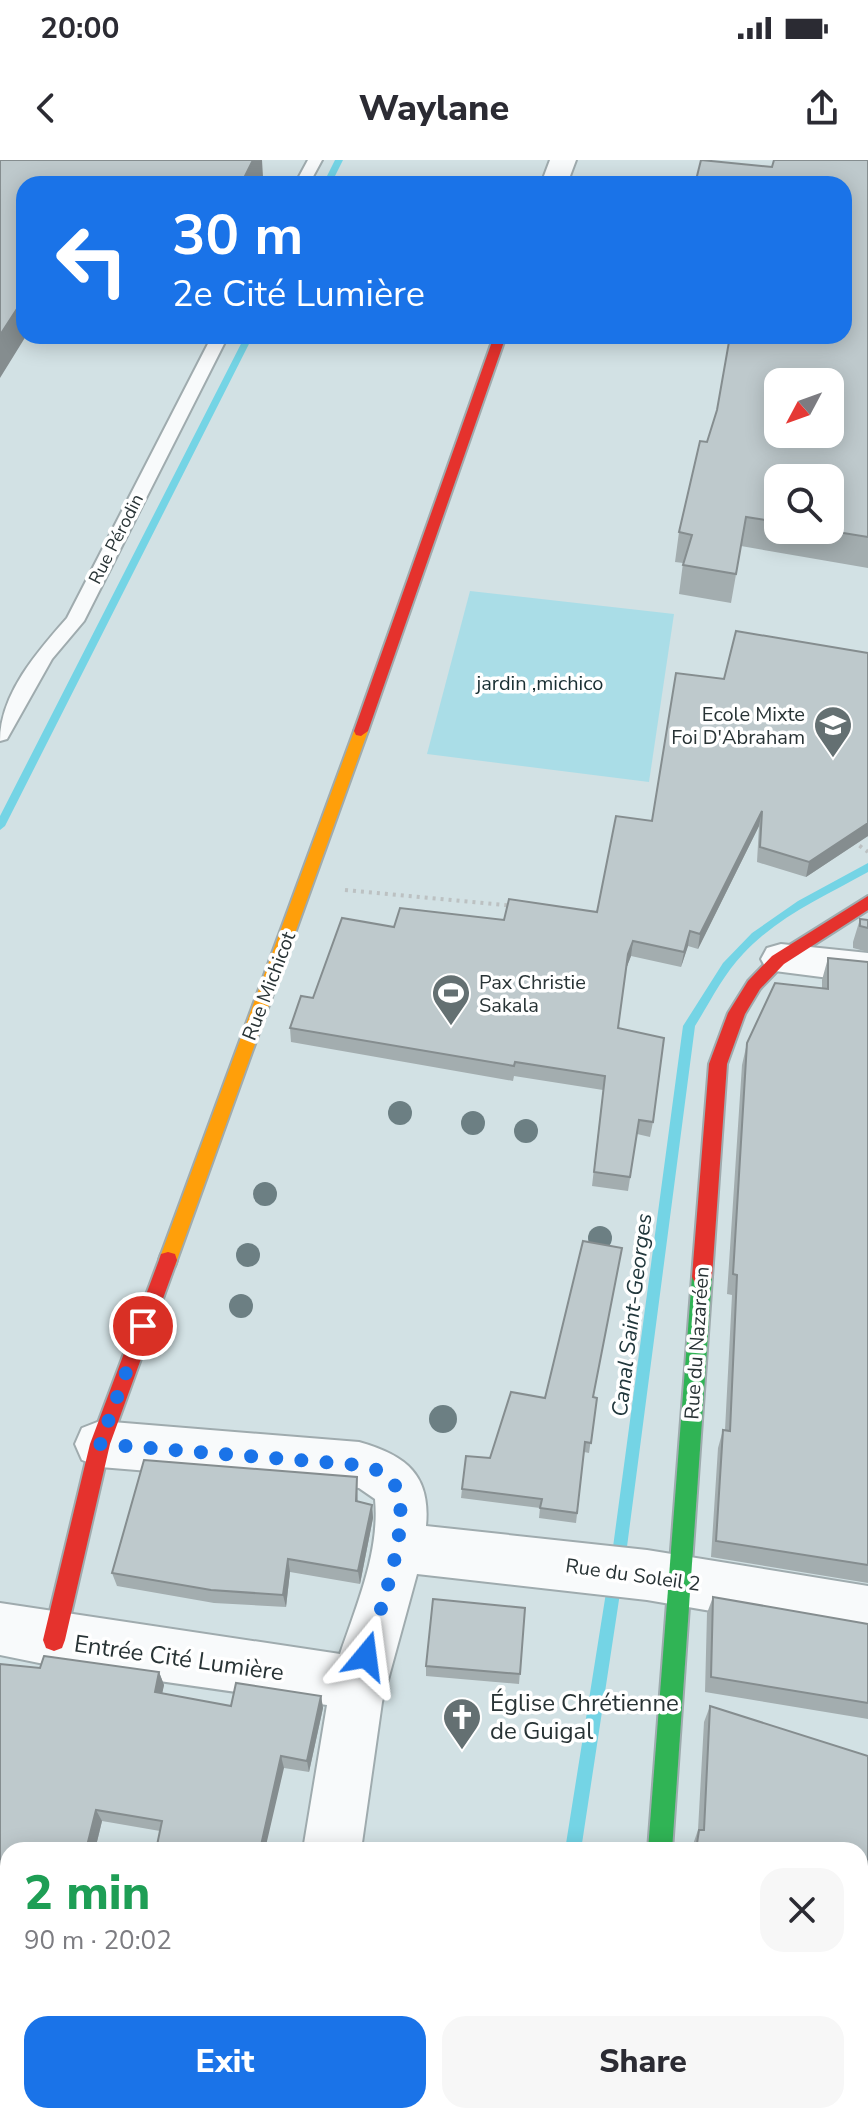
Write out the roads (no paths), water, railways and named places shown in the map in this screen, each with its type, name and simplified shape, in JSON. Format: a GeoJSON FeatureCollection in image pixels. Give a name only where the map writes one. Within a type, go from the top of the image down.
{"type":"FeatureCollection","features":[{"type":"Feature","properties":{"kind":"street","name":"Rue Michicot"},"geometry":{"type":"LineString","coordinates":[[54,1640],[100,1444],[295,916],[497,344]]}},
{"type":"Feature","properties":{"kind":"street","name":"Rue du Nazaréen"},"geometry":{"type":"LineString","coordinates":[[660,1842],[662,1578],[718,1064],[735,1016],[754,985],[781,959],[868,902]]}},
{"type":"Feature","properties":{"kind":"street"},"geometry":{"type":"LineString","coordinates":[[781,959],[868,968]]}},
{"type":"Feature","properties":{"kind":"street"},"geometry":{"type":"LineString","coordinates":[[100,1444],[359,1465],[379,1470],[392,1481],[400,1497],[396,1547],[359,1683],[333,1842]]}},
{"type":"Feature","properties":{"kind":"street","name":"Rue du Soleil 2"},"geometry":{"type":"LineString","coordinates":[[396,1547],[662,1578],[868,1612]]}},
{"type":"Feature","properties":{"kind":"street","name":"Entrée Cité Lumière"},"geometry":{"type":"LineString","coordinates":[[0,1629],[54,1640],[359,1683]]}},
{"type":"Feature","properties":{"kind":"lane","name":"Rue Pérodin"},"geometry":{"type":"LineString","coordinates":[[0,734],[44,656],[75,621],[216,344]]}},
{"type":"Feature","properties":{"kind":"waterway"},"geometry":{"type":"LineString","coordinates":[[331,176],[339,160]]}},
{"type":"Feature","properties":{"kind":"waterway"},"geometry":{"type":"LineString","coordinates":[[0,826],[245,344]]}},
{"type":"Feature","properties":{"kind":"waterway","name":"Canal Saint-Georges"},"geometry":{"type":"LineString","coordinates":[[618,1562],[689,1026],[727,966],[755,935],[802,903],[868,867]]}},
{"type":"Feature","properties":{"kind":"waterway","name":"Canal Saint-Georges"},"geometry":{"type":"LineString","coordinates":[[574,1842],[615,1580]]}},
{"type":"Feature","properties":{"kind":"place","name":"Ecole Mixte Foi D'Abraham"},"geometry":{"type":"Point","coordinates":[833,759]}},
{"type":"Feature","properties":{"kind":"place","name":"Pax Christie Sakala"},"geometry":{"type":"Point","coordinates":[451,1027]}},
{"type":"Feature","properties":{"kind":"place","name":"Église Chrétienne de Guigal"},"geometry":{"type":"Point","coordinates":[462,1751]}},
{"type":"Feature","properties":{"kind":"park label","name":"jardin ,michico"},"geometry":{"type":"Point","coordinates":[540,683]}}]}
